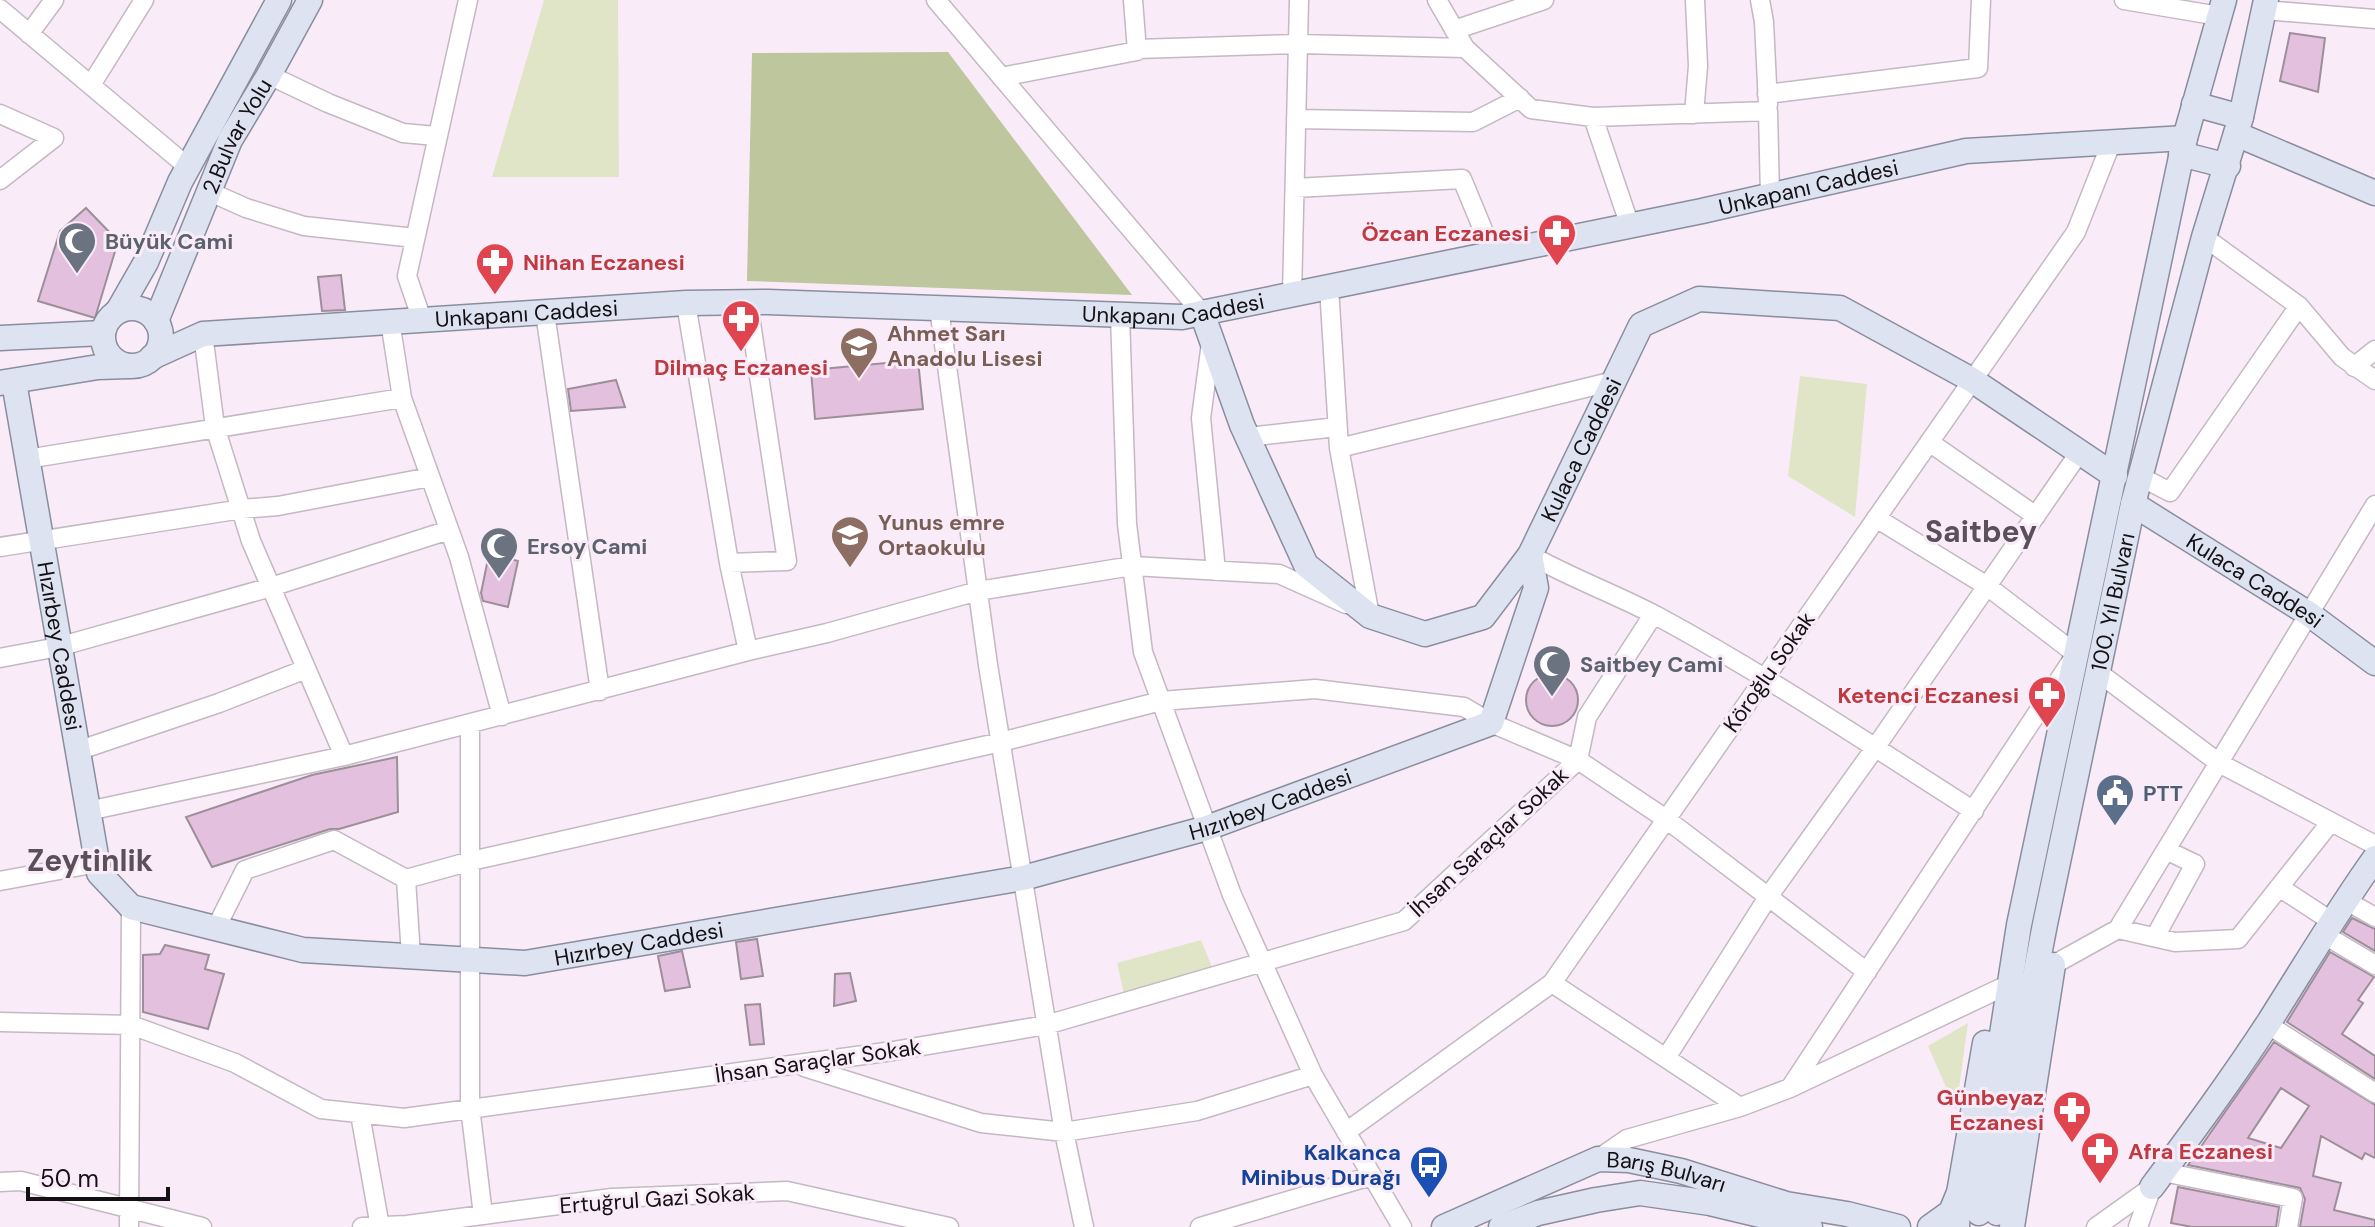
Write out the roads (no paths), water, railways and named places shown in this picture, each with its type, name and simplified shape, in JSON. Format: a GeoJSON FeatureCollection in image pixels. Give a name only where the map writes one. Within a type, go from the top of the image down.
{"type":"FeatureCollection","features":[{"type":"Feature","properties":{"kind":"main road","name":"2.Bulvar Yolu"},"geometry":{"type":"LineString","coordinates":[[118,311],[146,262],[188,167],[279,0]]}},
{"type":"Feature","properties":{"kind":"main road","name":"2.Bulvar Yolu"},"geometry":{"type":"LineString","coordinates":[[158,325],[230,140],[310,0]]}},
{"type":"Feature","properties":{"kind":"main road","name":"100. Yıl Bulvarı"},"geometry":{"type":"LineString","coordinates":[[2006,1219],[2019,1059],[2133,504],[2204,237],[2228,166],[2265,5]]}},
{"type":"Feature","properties":{"kind":"main road","name":"100. Yıl Bulvarı"},"geometry":{"type":"LineString","coordinates":[[2006,1219],[1993,1092],[2019,925],[2183,146],[2222,8]]}},
{"type":"Feature","properties":{"kind":"main road"},"geometry":{"type":"LineString","coordinates":[[2194,104],[2375,193]]}},
{"type":"Feature","properties":{"kind":"main road","name":"Unkapanı Caddesi"},"geometry":{"type":"LineString","coordinates":[[152,357],[203,334],[686,303],[1182,317],[1630,226],[1966,151],[2112,141],[2183,146],[2228,166]]}},
{"type":"Feature","properties":{"kind":"main road","name":"Kulaca Caddesi"},"geometry":{"type":"LineString","coordinates":[[1202,313],[1248,437],[1306,565],[1370,616],[1425,634],[1483,617],[1530,555],[1641,325],[1699,299],[1840,308],[1972,380],[2115,476]]}},
{"type":"Feature","properties":{"kind":"main road"},"geometry":{"type":"LineString","coordinates":[[128,366],[107,352],[103,333],[106,324],[118,311],[126,308],[143,310],[158,325],[203,334]]}},
{"type":"Feature","properties":{"kind":"main road"},"geometry":{"type":"LineString","coordinates":[[7,382],[98,367],[145,363],[158,349],[158,325]]}},
{"type":"Feature","properties":{"kind":"main road"},"geometry":{"type":"LineString","coordinates":[[0,338],[103,333]]}},
{"type":"Feature","properties":{"kind":"main road","name":"Hızırbey Caddesi"},"geometry":{"type":"LineString","coordinates":[[7,382],[27,459],[99,873],[131,907],[303,950],[525,963],[1023,878],[1207,828],[1491,723]]}},
{"type":"Feature","properties":{"kind":"main road","name":"Kulaca Caddesi"},"geometry":{"type":"LineString","coordinates":[[2133,504],[2309,614],[2375,663]]}},
{"type":"Feature","properties":{"kind":"main road"},"geometry":{"type":"LineString","coordinates":[[1491,723],[1536,588],[1530,555]]}},
{"type":"Feature","properties":{"kind":"main road"},"geometry":{"type":"LineString","coordinates":[[2158,1180],[2267,1024],[2375,858]]}},
{"type":"Feature","properties":{"kind":"main road"},"geometry":{"type":"LineString","coordinates":[[2006,1219],[2053,965],[2045,924]]}},
{"type":"Feature","properties":{"kind":"main road"},"geometry":{"type":"LineString","coordinates":[[1957,1227],[1959,1193],[1985,1045],[2019,925]]}},
{"type":"Feature","properties":{"kind":"main road","name":"Barış Bulvarı"},"geometry":{"type":"LineString","coordinates":[[1444,1227],[1598,1159],[1629,1160],[1681,1171],[1786,1204],[1847,1214],[1898,1227]]}},
{"type":"Feature","properties":{"kind":"main road","name":"Barış Bulvarı"},"geometry":{"type":"LineString","coordinates":[[1501,1227],[1540,1220],[1596,1200],[1640,1193],[1710,1203],[1810,1227]]}},
{"type":"Feature","properties":{"kind":"main road"},"geometry":{"type":"LineString","coordinates":[[1930,1227],[1951,1212],[1959,1193]]}},
{"type":"Feature","properties":{"kind":"street"},"geometry":{"type":"LineString","coordinates":[[29,34],[54,0]]}},
{"type":"Feature","properties":{"kind":"street"},"geometry":{"type":"LineString","coordinates":[[91,85],[144,0]]}},
{"type":"Feature","properties":{"kind":"street"},"geometry":{"type":"LineString","coordinates":[[422,320],[407,276],[468,0]]}},
{"type":"Feature","properties":{"kind":"street"},"geometry":{"type":"LineString","coordinates":[[936,0],[1202,313]]}},
{"type":"Feature","properties":{"kind":"street"},"geometry":{"type":"LineString","coordinates":[[1133,0],[1137,49]]}},
{"type":"Feature","properties":{"kind":"street"},"geometry":{"type":"LineString","coordinates":[[1292,295],[1299,0]]}},
{"type":"Feature","properties":{"kind":"street"},"geometry":{"type":"LineString","coordinates":[[1437,0],[1465,48],[1531,109],[1593,117],[1694,114],[1978,68],[1981,0]]}},
{"type":"Feature","properties":{"kind":"street"},"geometry":{"type":"LineString","coordinates":[[1454,30],[1544,0]]}},
{"type":"Feature","properties":{"kind":"street"},"geometry":{"type":"LineString","coordinates":[[1694,114],[1698,66],[1695,0]]}},
{"type":"Feature","properties":{"kind":"street"},"geometry":{"type":"LineString","coordinates":[[1760,0],[1764,22],[1770,196]]}},
{"type":"Feature","properties":{"kind":"street"},"geometry":{"type":"LineString","coordinates":[[2124,0],[2222,8]]}},
{"type":"Feature","properties":{"kind":"street"},"geometry":{"type":"LineString","coordinates":[[2265,5],[2375,19]]}},
{"type":"Feature","properties":{"kind":"street"},"geometry":{"type":"LineString","coordinates":[[0,9],[188,167]]}},
{"type":"Feature","properties":{"kind":"street"},"geometry":{"type":"LineString","coordinates":[[1001,77],[1137,49],[1298,44],[1465,48]]}},
{"type":"Feature","properties":{"kind":"street"},"geometry":{"type":"LineString","coordinates":[[269,75],[403,133],[436,136]]}},
{"type":"Feature","properties":{"kind":"street"},"geometry":{"type":"LineString","coordinates":[[1296,119],[1473,122],[1520,98]]}},
{"type":"Feature","properties":{"kind":"street"},"geometry":{"type":"LineString","coordinates":[[0,114],[54,138],[0,180]]}},
{"type":"Feature","properties":{"kind":"street"},"geometry":{"type":"LineString","coordinates":[[1593,117],[1630,226]]}},
{"type":"Feature","properties":{"kind":"street","name":"Köroğlu Sokak"},"geometry":{"type":"LineString","coordinates":[[1346,1132],[1552,983],[2076,232],[2112,141]]}},
{"type":"Feature","properties":{"kind":"street"},"geometry":{"type":"LineString","coordinates":[[1295,188],[1462,179],[1493,254]]}},
{"type":"Feature","properties":{"kind":"street"},"geometry":{"type":"LineString","coordinates":[[208,191],[246,208],[304,226],[415,238]]}},
{"type":"Feature","properties":{"kind":"street"},"geometry":{"type":"LineString","coordinates":[[2204,237],[2299,306],[2354,367],[2375,380]]}},
{"type":"Feature","properties":{"kind":"street"},"geometry":{"type":"LineString","coordinates":[[1329,287],[1339,448],[1370,616]]}},
{"type":"Feature","properties":{"kind":"street"},"geometry":{"type":"LineString","coordinates":[[686,303],[729,563],[748,651]]}},
{"type":"Feature","properties":{"kind":"street"},"geometry":{"type":"LineString","coordinates":[[729,563],[787,561],[748,303]]}},
{"type":"Feature","properties":{"kind":"street"},"geometry":{"type":"LineString","coordinates":[[2141,477],[2170,492],[2299,306]]}},
{"type":"Feature","properties":{"kind":"street"},"geometry":{"type":"LineString","coordinates":[[939,308],[1001,742],[1064,1132],[1084,1227]]}},
{"type":"Feature","properties":{"kind":"street"},"geometry":{"type":"LineString","coordinates":[[545,313],[600,691]]}},
{"type":"Feature","properties":{"kind":"street"},"geometry":{"type":"LineString","coordinates":[[1120,315],[1127,524],[1143,652],[1232,895],[1263,964],[1313,1075],[1402,1227]]}},
{"type":"Feature","properties":{"kind":"street"},"geometry":{"type":"LineString","coordinates":[[390,321],[402,398],[449,530],[502,716]]}},
{"type":"Feature","properties":{"kind":"street"},"geometry":{"type":"LineString","coordinates":[[203,334],[215,427],[251,541],[344,756]]}},
{"type":"Feature","properties":{"kind":"street"},"geometry":{"type":"LineString","coordinates":[[1211,340],[1201,418],[1216,571]]}},
{"type":"Feature","properties":{"kind":"street"},"geometry":{"type":"LineString","coordinates":[[2354,367],[2375,350]]}},
{"type":"Feature","properties":{"kind":"street"},"geometry":{"type":"LineString","coordinates":[[1339,448],[1614,381]]}},
{"type":"Feature","properties":{"kind":"street"},"geometry":{"type":"LineString","coordinates":[[27,459],[402,398]]}},
{"type":"Feature","properties":{"kind":"street"},"geometry":{"type":"LineString","coordinates":[[1248,437],[1337,427]]}},
{"type":"Feature","properties":{"kind":"street"},"geometry":{"type":"LineString","coordinates":[[1929,442],[2036,516]]}},
{"type":"Feature","properties":{"kind":"street"},"geometry":{"type":"LineString","coordinates":[[1666,1058],[1768,897],[2079,453]]}},
{"type":"Feature","properties":{"kind":"street"},"geometry":{"type":"LineString","coordinates":[[0,547],[278,506],[430,477]]}},
{"type":"Feature","properties":{"kind":"street"},"geometry":{"type":"LineString","coordinates":[[2053,965],[2118,929],[2375,505]]}},
{"type":"Feature","properties":{"kind":"street"},"geometry":{"type":"LineString","coordinates":[[1790,1088],[2076,654],[1987,586],[1876,518]]}},
{"type":"Feature","properties":{"kind":"street"},"geometry":{"type":"LineString","coordinates":[[0,658],[58,647],[271,587],[449,530]]}},
{"type":"Feature","properties":{"kind":"street"},"geometry":{"type":"LineString","coordinates":[[1530,555],[1563,574],[1653,615],[1765,677],[1974,811]]}},
{"type":"Feature","properties":{"kind":"street"},"geometry":{"type":"LineString","coordinates":[[88,811],[344,756],[827,633],[978,591],[1132,566],[1279,574],[1370,616]]}},
{"type":"Feature","properties":{"kind":"street"},"geometry":{"type":"LineString","coordinates":[[1578,760],[1587,717],[1653,615]]}},
{"type":"Feature","properties":{"kind":"street"},"geometry":{"type":"LineString","coordinates":[[77,751],[219,703],[306,669]]}},
{"type":"Feature","properties":{"kind":"street"},"geometry":{"type":"LineString","coordinates":[[2099,673],[2219,763],[2375,845]]}},
{"type":"Feature","properties":{"kind":"street"},"geometry":{"type":"LineString","coordinates":[[216,928],[245,870],[334,840],[406,879],[471,861],[1001,742],[1161,701],[1315,689],[1464,707],[1491,723],[1578,760],[1666,819],[1867,972]]}},
{"type":"Feature","properties":{"kind":"street"},"geometry":{"type":"LineString","coordinates":[[470,724],[470,1107],[483,1215]]}},
{"type":"Feature","properties":{"kind":"street","name":"İhsan Saraçlar Sokak"},"geometry":{"type":"LineString","coordinates":[[0,1022],[131,1025],[235,1063],[321,1109],[404,1118],[797,1065],[1046,1025],[1404,921],[1578,760]]}},
{"type":"Feature","properties":{"kind":"street"},"geometry":{"type":"LineString","coordinates":[[2118,929],[2175,942],[2238,939],[2330,823]]}},
{"type":"Feature","properties":{"kind":"street"},"geometry":{"type":"LineString","coordinates":[[2155,937],[2195,864],[2166,850]]}},
{"type":"Feature","properties":{"kind":"street"},"geometry":{"type":"LineString","coordinates":[[0,881],[97,863]]}},
{"type":"Feature","properties":{"kind":"street"},"geometry":{"type":"LineString","coordinates":[[406,879],[411,956]]}},
{"type":"Feature","properties":{"kind":"street"},"geometry":{"type":"LineString","coordinates":[[2279,887],[2375,965]]}},
{"type":"Feature","properties":{"kind":"street"},"geometry":{"type":"LineString","coordinates":[[2345,900],[2375,917]]}},
{"type":"Feature","properties":{"kind":"street"},"geometry":{"type":"LineString","coordinates":[[130,1218],[131,907]]}},
{"type":"Feature","properties":{"kind":"street"},"geometry":{"type":"LineString","coordinates":[[1552,983],[1740,1107]]}},
{"type":"Feature","properties":{"kind":"street"},"geometry":{"type":"LineString","coordinates":[[1598,1159],[1627,1139],[1740,1107],[1790,1088],[2001,988]]}},
{"type":"Feature","properties":{"kind":"street"},"geometry":{"type":"LineString","coordinates":[[2267,1024],[2375,1093]]}},
{"type":"Feature","properties":{"kind":"street"},"geometry":{"type":"LineString","coordinates":[[797,1065],[981,1123],[1064,1132],[1197,1111],[1313,1075]]}},
{"type":"Feature","properties":{"kind":"street"},"geometry":{"type":"LineString","coordinates":[[360,1114],[380,1226]]}},
{"type":"Feature","properties":{"kind":"street"},"geometry":{"type":"LineString","coordinates":[[1200,1227],[1371,1176]]}},
{"type":"Feature","properties":{"kind":"street"},"geometry":{"type":"LineString","coordinates":[[2138,1227],[2158,1180]]}},
{"type":"Feature","properties":{"kind":"street"},"geometry":{"type":"LineString","coordinates":[[2096,1227],[2158,1180],[2293,1198],[2288,1227]]}},
{"type":"Feature","properties":{"kind":"street"},"geometry":{"type":"LineString","coordinates":[[0,1182],[21,1181],[130,1218],[202,1227]]}},
{"type":"Feature","properties":{"kind":"street","name":"Ertuğrul Gazi Sokak"},"geometry":{"type":"LineString","coordinates":[[362,1227],[612,1198],[787,1191],[949,1227]]}},
{"type":"Feature","properties":{"kind":"place","name":"Özcan Eczanesi"},"geometry":{"type":"Point","coordinates":[1557,267]}},
{"type":"Feature","properties":{"kind":"place","name":"Büyük Cami"},"geometry":{"type":"Point","coordinates":[77,275]}},
{"type":"Feature","properties":{"kind":"place","name":"Nihan Eczanesi"},"geometry":{"type":"Point","coordinates":[495,296]}},
{"type":"Feature","properties":{"kind":"place","name":"Dilmaç Eczanesi"},"geometry":{"type":"Point","coordinates":[741,353]}},
{"type":"Feature","properties":{"kind":"place","name":"Ahmet Sarı Anadolu Lisesi"},"geometry":{"type":"Point","coordinates":[859,380]}},
{"type":"Feature","properties":{"kind":"place","name":"Yunus emre Ortaokulu"},"geometry":{"type":"Point","coordinates":[850,569]}},
{"type":"Feature","properties":{"kind":"place","name":"Ersoy Cami"},"geometry":{"type":"Point","coordinates":[499,580]}},
{"type":"Feature","properties":{"kind":"place","name":"Saitbey Cami"},"geometry":{"type":"Point","coordinates":[1552,698]}},
{"type":"Feature","properties":{"kind":"place","name":"Ketenci Eczanesi"},"geometry":{"type":"Point","coordinates":[2047,729]}},
{"type":"Feature","properties":{"kind":"place","name":"PTT"},"geometry":{"type":"Point","coordinates":[2115,827]}},
{"type":"Feature","properties":{"kind":"place","name":"Günbeyaz Eczanesi"},"geometry":{"type":"Point","coordinates":[2072,1144]}},
{"type":"Feature","properties":{"kind":"place","name":"Afra Eczanesi"},"geometry":{"type":"Point","coordinates":[2100,1185]}},
{"type":"Feature","properties":{"kind":"place","name":"Kalkanca Minibus Durağı"},"geometry":{"type":"Point","coordinates":[1429,1199]}},
{"type":"Feature","properties":{"kind":"district","name":"Saitbey"},"geometry":{"type":"Point","coordinates":[1981,531]}},
{"type":"Feature","properties":{"kind":"district","name":"Zeytinlik"},"geometry":{"type":"Point","coordinates":[90,860]}}]}
